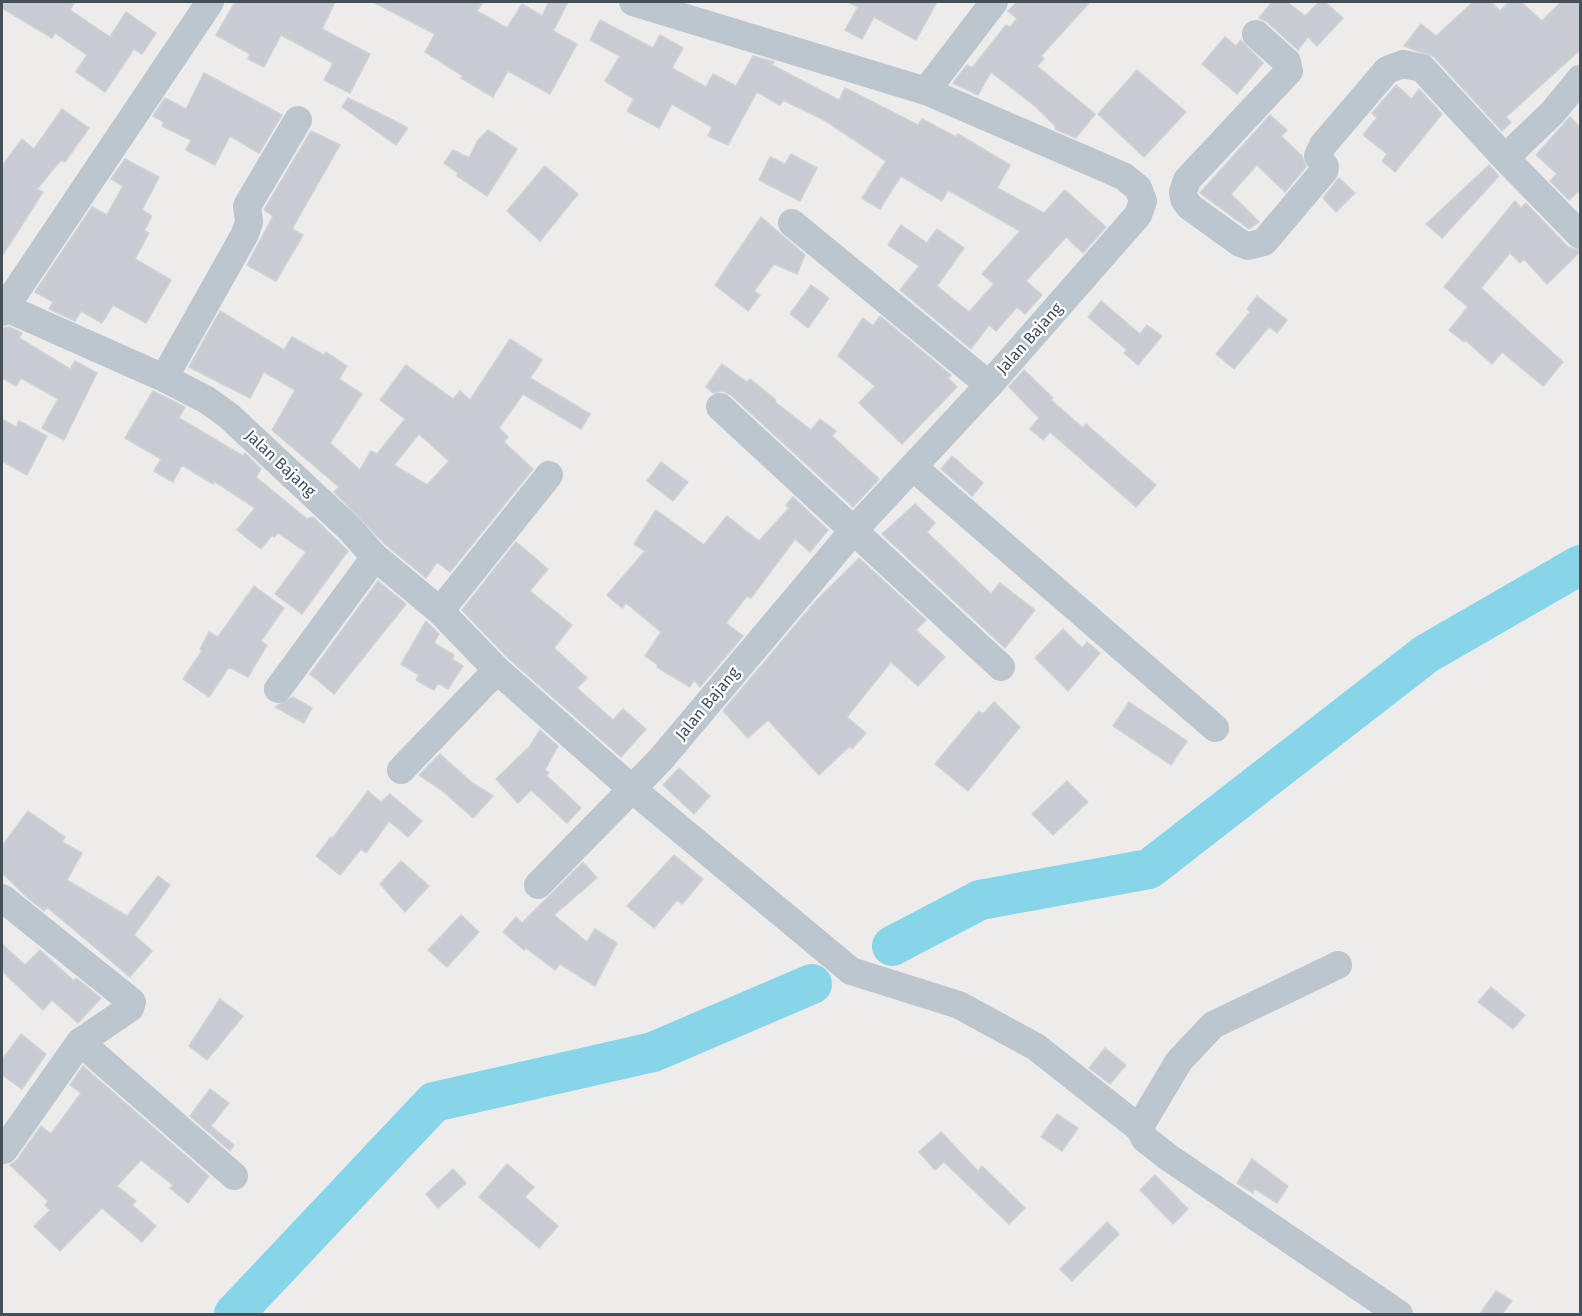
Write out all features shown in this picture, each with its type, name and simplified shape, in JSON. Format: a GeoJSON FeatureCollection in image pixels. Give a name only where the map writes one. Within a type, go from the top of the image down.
{"type":"FeatureCollection","features":[{"type":"Feature","properties":{"kind":"street"},"geometry":{"type":"LineString","coordinates":[[633,2],[926,91],[1123,176],[1138,188],[1143,201],[1184,199]]}},
{"type":"Feature","properties":{"kind":"street"},"geometry":{"type":"LineString","coordinates":[[926,91],[994,2]]}},
{"type":"Feature","properties":{"kind":"street"},"geometry":{"type":"LineString","coordinates":[[3,309],[201,4]]}},
{"type":"Feature","properties":{"kind":"street"},"geometry":{"type":"LineString","coordinates":[[1256,34],[1287,62],[1289,71],[1187,180],[1184,199],[1190,207],[1240,243],[1248,246],[1264,242],[1324,171],[1325,167],[1318,156],[1323,145],[1387,70],[1403,64],[1422,68],[1504,158],[1581,235]]}},
{"type":"Feature","properties":{"kind":"street"},"geometry":{"type":"LineString","coordinates":[[1504,158],[1553,112],[1581,79]]}},
{"type":"Feature","properties":{"kind":"street"},"geometry":{"type":"LineString","coordinates":[[164,378],[245,234],[249,222],[247,206],[298,120]]}},
{"type":"Feature","properties":{"kind":"street","name":"Jalan Bajang"},"geometry":{"type":"LineString","coordinates":[[3,309],[164,378],[207,400],[229,416],[349,528],[375,557],[440,611],[497,670],[632,789],[661,759],[853,531],[989,385],[1128,229],[1143,201]]}},
{"type":"Feature","properties":{"kind":"street"},"geometry":{"type":"LineString","coordinates":[[792,223],[989,385]]}},
{"type":"Feature","properties":{"kind":"street"},"geometry":{"type":"LineString","coordinates":[[720,406],[1001,667]]}},
{"type":"Feature","properties":{"kind":"street"},"geometry":{"type":"LineString","coordinates":[[913,467],[1215,728]]}},
{"type":"Feature","properties":{"kind":"street"},"geometry":{"type":"LineString","coordinates":[[440,611],[549,475]]}},
{"type":"Feature","properties":{"kind":"street"},"geometry":{"type":"LineString","coordinates":[[278,689],[375,557]]}},
{"type":"Feature","properties":{"kind":"street"},"geometry":{"type":"LineString","coordinates":[[401,770],[497,670]]}},
{"type":"Feature","properties":{"kind":"street"},"geometry":{"type":"LineString","coordinates":[[538,885],[632,789],[851,971],[959,1005],[1027,1041],[1139,1128],[1145,1139],[1168,1157],[1399,1314]]}},
{"type":"Feature","properties":{"kind":"street"},"geometry":{"type":"LineString","coordinates":[[2,898],[132,1002],[130,1008],[80,1042],[4,1150]]}},
{"type":"Feature","properties":{"kind":"street"},"geometry":{"type":"LineString","coordinates":[[1139,1128],[1179,1061],[1213,1025],[1338,965]]}},
{"type":"Feature","properties":{"kind":"street"},"geometry":{"type":"LineString","coordinates":[[80,1042],[234,1176]]}},
{"type":"Feature","properties":{"kind":"building"},"geometry":{"type":"Polygon","coordinates":[[[2,2],[75,2],[70,10],[110,37],[126,12],[156,33],[142,54],[134,49],[105,92],[76,72],[87,55],[55,33],[52,38],[2,8],[2,2]]]}},
{"type":"Feature","properties":{"kind":"building"},"geometry":{"type":"Polygon","coordinates":[[[235,2],[335,2],[322,29],[370,54],[350,93],[324,80],[333,63],[281,35],[264,67],[248,59],[250,54],[216,35],[235,2]]]}},
{"type":"Feature","properties":{"kind":"building"},"geometry":{"type":"Polygon","coordinates":[[[373,2],[483,2],[477,11],[507,28],[522,4],[542,16],[549,2],[568,2],[553,31],[577,44],[550,94],[508,71],[493,97],[461,78],[463,76],[425,52],[435,34],[373,2]]]}},
{"type":"Feature","properties":{"kind":"building"},"geometry":{"type":"Polygon","coordinates":[[[848,2],[937,2],[916,40],[874,17],[862,39],[845,30],[858,7],[848,2]]]}},
{"type":"Feature","properties":{"kind":"building"},"geometry":{"type":"Polygon","coordinates":[[[1017,2],[1090,2],[1041,56],[1044,59],[1037,66],[1095,114],[1076,138],[1055,129],[1056,127],[1036,107],[991,72],[978,95],[953,83],[967,65],[972,68],[1006,25],[1010,27],[1017,19],[1008,11],[1017,2]]]}},
{"type":"Feature","properties":{"kind":"building"},"geometry":{"type":"Polygon","coordinates":[[[1272,2],[1287,2],[1305,16],[1319,2],[1325,2],[1343,18],[1317,46],[1308,37],[1298,50],[1267,22],[1259,18],[1272,2]]]}},
{"type":"Feature","properties":{"kind":"building"},"geometry":{"type":"Polygon","coordinates":[[[1473,2],[1491,2],[1500,11],[1509,2],[1521,2],[1542,21],[1561,2],[1581,2],[1581,49],[1506,117],[1511,122],[1502,131],[1434,57],[1404,46],[1421,24],[1436,36],[1473,2]]]}},
{"type":"Feature","properties":{"kind":"building"},"geometry":{"type":"Polygon","coordinates":[[[600,20],[653,48],[660,35],[683,48],[672,68],[706,87],[713,74],[736,86],[753,56],[774,62],[772,65],[839,100],[845,88],[918,125],[922,119],[956,137],[958,134],[1010,165],[997,188],[1044,213],[1065,190],[1106,227],[1083,253],[1066,237],[1026,281],[1042,295],[1025,314],[1017,307],[996,331],[989,325],[971,349],[900,290],[919,266],[888,245],[901,225],[927,243],[937,229],[964,248],[937,286],[969,312],[994,284],[982,274],[1020,231],[948,190],[942,201],[901,176],[880,209],[862,198],[886,161],[824,120],[783,100],[780,105],[757,92],[728,145],[708,136],[712,127],[672,104],[659,128],[627,111],[634,99],[605,81],[620,56],[590,40],[600,20]]]}},
{"type":"Feature","properties":{"kind":"building"},"geometry":{"type":"Polygon","coordinates":[[[1225,37],[1236,46],[1241,40],[1263,63],[1237,94],[1202,64],[1225,37]]]}},
{"type":"Feature","properties":{"kind":"building"},"geometry":{"type":"Polygon","coordinates":[[[1137,70],[1186,112],[1144,157],[1098,114],[1137,70]]]}},
{"type":"Feature","properties":{"kind":"building"},"geometry":{"type":"Polygon","coordinates":[[[204,73],[282,115],[259,153],[230,136],[215,165],[186,150],[191,140],[162,126],[164,122],[153,116],[165,98],[186,109],[204,73]]]}},
{"type":"Feature","properties":{"kind":"building"},"geometry":{"type":"Polygon","coordinates":[[[1396,85],[1412,99],[1419,89],[1442,114],[1395,172],[1382,161],[1387,154],[1363,135],[1377,118],[1372,113],[1396,85]]]}},
{"type":"Feature","properties":{"kind":"building"},"geometry":{"type":"Polygon","coordinates":[[[348,98],[408,128],[396,145],[342,107],[348,98]]]}},
{"type":"Feature","properties":{"kind":"building"},"geometry":{"type":"Polygon","coordinates":[[[62,109],[89,128],[65,162],[61,160],[37,189],[43,192],[2,256],[2,166],[22,139],[34,149],[62,109]]]}},
{"type":"Feature","properties":{"kind":"building"},"geometry":{"type":"Polygon","coordinates":[[[1270,115],[1287,130],[1281,136],[1302,156],[1306,167],[1285,192],[1257,165],[1231,194],[1259,222],[1249,229],[1200,193],[1270,115]]]}},
{"type":"Feature","properties":{"kind":"building"},"geometry":{"type":"Polygon","coordinates":[[[1570,117],[1581,128],[1581,189],[1569,200],[1550,181],[1557,174],[1536,155],[1570,117]]]}},
{"type":"Feature","properties":{"kind":"building"},"geometry":{"type":"Polygon","coordinates":[[[488,130],[517,149],[487,196],[457,176],[458,173],[444,163],[453,150],[469,158],[478,140],[488,130]]]}},
{"type":"Feature","properties":{"kind":"building"},"geometry":{"type":"Polygon","coordinates":[[[311,131],[340,145],[292,229],[303,235],[276,281],[247,265],[273,216],[264,210],[311,131]]]}},
{"type":"Feature","properties":{"kind":"building"},"geometry":{"type":"Polygon","coordinates":[[[791,154],[817,168],[800,201],[759,180],[770,157],[785,164],[791,154]]]}},
{"type":"Feature","properties":{"kind":"building"},"geometry":{"type":"Polygon","coordinates":[[[125,159],[159,177],[142,210],[152,216],[144,231],[149,233],[135,259],[171,280],[146,323],[113,305],[102,323],[81,311],[75,321],[49,309],[53,302],[35,292],[92,207],[107,215],[123,186],[111,179],[125,159]]]}},
{"type":"Feature","properties":{"kind":"building"},"geometry":{"type":"Polygon","coordinates":[[[1489,165],[1499,176],[1442,238],[1426,224],[1489,165]]]}},
{"type":"Feature","properties":{"kind":"building"},"geometry":{"type":"Polygon","coordinates":[[[545,166],[578,194],[540,241],[507,211],[545,166]]]}},
{"type":"Feature","properties":{"kind":"building"},"geometry":{"type":"Polygon","coordinates":[[[1339,178],[1355,193],[1336,212],[1323,198],[1339,178]]]}},
{"type":"Feature","properties":{"kind":"building"},"geometry":{"type":"Polygon","coordinates":[[[1515,201],[1521,208],[1526,203],[1568,247],[1581,251],[1547,284],[1524,259],[1520,263],[1510,253],[1481,288],[1563,362],[1543,386],[1502,352],[1492,364],[1465,340],[1464,342],[1449,330],[1468,307],[1444,287],[1515,201]]]}},
{"type":"Feature","properties":{"kind":"building"},"geometry":{"type":"Polygon","coordinates":[[[761,217],[805,255],[797,274],[774,264],[754,291],[760,295],[748,311],[715,285],[761,217]]]}},
{"type":"Feature","properties":{"kind":"building"},"geometry":{"type":"Polygon","coordinates":[[[811,285],[829,298],[808,328],[790,314],[811,285]]]}},
{"type":"Feature","properties":{"kind":"building"},"geometry":{"type":"Polygon","coordinates":[[[1257,296],[1287,320],[1277,333],[1269,327],[1234,369],[1216,354],[1250,312],[1247,309],[1257,296]]]}},
{"type":"Feature","properties":{"kind":"building"},"geometry":{"type":"Polygon","coordinates":[[[1101,301],[1140,334],[1147,325],[1162,336],[1138,365],[1124,353],[1127,350],[1088,317],[1101,301]]]}},
{"type":"Feature","properties":{"kind":"building"},"geometry":{"type":"Polygon","coordinates":[[[220,311],[284,350],[292,337],[324,355],[326,352],[347,366],[339,379],[362,394],[330,443],[360,470],[371,451],[377,454],[405,419],[380,400],[406,365],[453,399],[460,391],[470,400],[510,339],[542,360],[530,378],[590,414],[581,429],[523,394],[499,428],[508,437],[504,442],[533,469],[450,572],[437,562],[426,578],[386,545],[334,492],[339,487],[272,430],[295,390],[264,372],[250,398],[189,367],[220,311]],[[419,434],[394,465],[427,485],[449,461],[419,434]]]}},
{"type":"Feature","properties":{"kind":"building"},"geometry":{"type":"Polygon","coordinates":[[[880,316],[951,375],[948,378],[957,387],[902,444],[859,403],[875,386],[838,356],[863,318],[873,326],[880,316]]]}},
{"type":"Feature","properties":{"kind":"building"},"geometry":{"type":"Polygon","coordinates":[[[9,327],[22,333],[19,338],[70,369],[75,361],[97,373],[64,440],[42,428],[58,399],[21,378],[16,386],[2,378],[2,328],[9,327]]]}},
{"type":"Feature","properties":{"kind":"building"},"geometry":{"type":"Polygon","coordinates":[[[722,364],[747,382],[750,379],[811,430],[820,419],[836,431],[832,436],[879,479],[853,507],[731,395],[723,391],[713,393],[706,387],[722,364]]]}},
{"type":"Feature","properties":{"kind":"building"},"geometry":{"type":"Polygon","coordinates":[[[1024,370],[1053,398],[1051,400],[1083,428],[1086,424],[1156,485],[1136,507],[1050,432],[1043,440],[1030,429],[1039,418],[1009,387],[1024,370]]]}},
{"type":"Feature","properties":{"kind":"building"},"geometry":{"type":"Polygon","coordinates":[[[153,391],[185,407],[179,418],[243,456],[245,453],[261,469],[256,477],[307,519],[313,517],[348,551],[302,614],[275,594],[306,552],[278,533],[274,537],[272,535],[261,549],[237,530],[255,508],[214,481],[213,484],[182,465],[173,482],[154,471],[161,459],[125,438],[153,391]]]}},
{"type":"Feature","properties":{"kind":"building"},"geometry":{"type":"Polygon","coordinates":[[[2,419],[16,427],[19,421],[47,436],[27,475],[2,461],[2,419]]]}},
{"type":"Feature","properties":{"kind":"building"},"geometry":{"type":"Polygon","coordinates":[[[952,456],[983,483],[972,496],[941,469],[952,456]]]}},
{"type":"Feature","properties":{"kind":"building"},"geometry":{"type":"Polygon","coordinates":[[[661,462],[688,482],[673,501],[647,481],[661,462]]]}},
{"type":"Feature","properties":{"kind":"building"},"geometry":{"type":"Polygon","coordinates":[[[793,497],[828,530],[810,552],[795,539],[751,598],[747,596],[726,623],[743,636],[700,687],[694,680],[690,687],[657,667],[658,665],[645,656],[661,632],[626,603],[622,608],[607,595],[645,551],[634,544],[656,510],[704,545],[727,516],[759,541],[789,508],[786,505],[793,497]]]}},
{"type":"Feature","properties":{"kind":"building"},"geometry":{"type":"Polygon","coordinates":[[[915,504],[935,523],[927,532],[991,594],[1000,583],[1035,610],[1005,648],[882,534],[915,504]]]}},
{"type":"Feature","properties":{"kind":"building"},"geometry":{"type":"Polygon","coordinates":[[[516,542],[548,569],[530,591],[572,625],[554,648],[587,678],[577,688],[613,720],[623,709],[646,729],[621,757],[508,658],[462,610],[516,542]]]}},
{"type":"Feature","properties":{"kind":"building"},"geometry":{"type":"Polygon","coordinates":[[[859,558],[926,620],[916,630],[945,657],[918,686],[891,662],[847,717],[866,733],[852,749],[850,746],[819,775],[768,720],[748,738],[723,711],[815,602],[859,558]]]}},
{"type":"Feature","properties":{"kind":"building"},"geometry":{"type":"Polygon","coordinates":[[[378,581],[406,604],[334,694],[310,674],[378,581]]]}},
{"type":"Feature","properties":{"kind":"building"},"geometry":{"type":"Polygon","coordinates":[[[254,586],[284,608],[261,641],[267,645],[248,677],[229,667],[209,697],[183,679],[202,651],[200,649],[209,632],[218,637],[254,586]]]}},
{"type":"Feature","properties":{"kind":"building"},"geometry":{"type":"Polygon","coordinates":[[[426,621],[439,634],[434,643],[454,655],[452,659],[463,666],[448,689],[438,683],[434,690],[416,680],[419,675],[401,664],[426,621]]]}},
{"type":"Feature","properties":{"kind":"building"},"geometry":{"type":"Polygon","coordinates":[[[1063,629],[1082,648],[1087,642],[1100,653],[1068,691],[1035,658],[1063,629]]]}},
{"type":"Feature","properties":{"kind":"building"},"geometry":{"type":"Polygon","coordinates":[[[293,697],[312,708],[304,723],[275,707],[293,697]]]}},
{"type":"Feature","properties":{"kind":"building"},"geometry":{"type":"Polygon","coordinates":[[[994,702],[1020,727],[968,791],[935,764],[979,711],[983,714],[994,702]]]}},
{"type":"Feature","properties":{"kind":"building"},"geometry":{"type":"Polygon","coordinates":[[[1129,702],[1187,741],[1171,765],[1113,726],[1129,702]]]}},
{"type":"Feature","properties":{"kind":"building"},"geometry":{"type":"Polygon","coordinates":[[[540,730],[558,746],[545,770],[549,773],[546,775],[581,808],[567,823],[531,790],[518,803],[496,779],[530,746],[540,730]]]}},
{"type":"Feature","properties":{"kind":"building"},"geometry":{"type":"Polygon","coordinates":[[[440,754],[471,782],[493,796],[473,818],[445,793],[419,775],[440,754]]]}},
{"type":"Feature","properties":{"kind":"building"},"geometry":{"type":"Polygon","coordinates":[[[679,768],[710,796],[694,814],[663,785],[679,768]]]}},
{"type":"Feature","properties":{"kind":"building"},"geometry":{"type":"Polygon","coordinates":[[[1067,781],[1088,802],[1053,835],[1032,814],[1067,781]]]}},
{"type":"Feature","properties":{"kind":"building"},"geometry":{"type":"Polygon","coordinates":[[[368,791],[381,802],[390,794],[422,821],[408,837],[389,821],[366,853],[361,849],[340,875],[316,856],[331,837],[332,839],[368,791]]]}},
{"type":"Feature","properties":{"kind":"building"},"geometry":{"type":"Polygon","coordinates":[[[28,811],[65,837],[62,842],[82,853],[67,880],[127,916],[158,876],[170,885],[134,935],[152,951],[130,977],[47,907],[44,911],[28,898],[2,873],[2,846],[28,811]]]}},
{"type":"Feature","properties":{"kind":"building"},"geometry":{"type":"Polygon","coordinates":[[[674,855],[703,879],[682,904],[677,900],[654,928],[627,906],[674,855]]]}},
{"type":"Feature","properties":{"kind":"building"},"geometry":{"type":"Polygon","coordinates":[[[401,861],[429,886],[405,912],[380,884],[401,861]]]}},
{"type":"Feature","properties":{"kind":"building"},"geometry":{"type":"Polygon","coordinates":[[[583,862],[597,878],[554,915],[587,942],[595,929],[617,943],[595,986],[560,964],[555,970],[526,948],[524,950],[503,932],[516,917],[522,923],[583,862]]]}},
{"type":"Feature","properties":{"kind":"building"},"geometry":{"type":"Polygon","coordinates":[[[461,915],[479,932],[447,967],[428,950],[461,915]]]}},
{"type":"Feature","properties":{"kind":"building"},"geometry":{"type":"Polygon","coordinates":[[[2,944],[25,965],[40,950],[74,981],[76,978],[101,998],[78,1023],[52,1000],[43,1010],[2,971],[2,944]]]}},
{"type":"Feature","properties":{"kind":"building"},"geometry":{"type":"Polygon","coordinates":[[[1491,987],[1525,1015],[1513,1029],[1478,1002],[1491,987]]]}},
{"type":"Feature","properties":{"kind":"building"},"geometry":{"type":"Polygon","coordinates":[[[220,999],[243,1016],[207,1060],[189,1046],[220,999]]]}},
{"type":"Feature","properties":{"kind":"building"},"geometry":{"type":"Polygon","coordinates":[[[21,1034],[46,1054],[22,1089],[2,1075],[2,1060],[21,1034]]]}},
{"type":"Feature","properties":{"kind":"building"},"geometry":{"type":"Polygon","coordinates":[[[1105,1048],[1126,1065],[1110,1084],[1089,1068],[1105,1048]]]}},
{"type":"Feature","properties":{"kind":"building"},"geometry":{"type":"Polygon","coordinates":[[[83,1066],[209,1176],[188,1203],[170,1188],[173,1185],[141,1160],[117,1186],[136,1201],[132,1205],[156,1226],[142,1242],[102,1208],[60,1251],[34,1226],[50,1210],[45,1205],[48,1201],[10,1165],[17,1160],[41,1126],[51,1134],[81,1093],[70,1085],[83,1066]]]}},
{"type":"Feature","properties":{"kind":"building"},"geometry":{"type":"Polygon","coordinates":[[[210,1089],[229,1103],[211,1126],[234,1145],[230,1151],[190,1116],[210,1089]]]}},
{"type":"Feature","properties":{"kind":"building"},"geometry":{"type":"Polygon","coordinates":[[[1057,1114],[1078,1128],[1062,1151],[1041,1137],[1057,1114]]]}},
{"type":"Feature","properties":{"kind":"building"},"geometry":{"type":"Polygon","coordinates":[[[941,1132],[978,1171],[982,1166],[1025,1208],[1009,1224],[944,1162],[935,1170],[919,1152],[941,1132]]]}},
{"type":"Feature","properties":{"kind":"building"},"geometry":{"type":"Polygon","coordinates":[[[1252,1159],[1288,1186],[1277,1203],[1255,1189],[1253,1193],[1237,1183],[1252,1159]]]}},
{"type":"Feature","properties":{"kind":"building"},"geometry":{"type":"Polygon","coordinates":[[[507,1164],[534,1187],[525,1197],[558,1226],[539,1248],[479,1197],[507,1164]]]}},
{"type":"Feature","properties":{"kind":"building"},"geometry":{"type":"Polygon","coordinates":[[[453,1169],[466,1183],[438,1208],[426,1194],[453,1169]]]}},
{"type":"Feature","properties":{"kind":"building"},"geometry":{"type":"Polygon","coordinates":[[[1155,1175],[1188,1209],[1173,1224],[1140,1190],[1155,1175]]]}},
{"type":"Feature","properties":{"kind":"building"},"geometry":{"type":"Polygon","coordinates":[[[1107,1222],[1119,1234],[1072,1281],[1060,1269],[1107,1222]]]}},
{"type":"Feature","properties":{"kind":"building"},"geometry":{"type":"Polygon","coordinates":[[[1496,1291],[1512,1301],[1502,1314],[1480,1314],[1496,1291]]]}},
{"type":"Feature","properties":{"kind":"waterway"},"geometry":{"type":"LineString","coordinates":[[892,946],[980,900],[1149,869],[1426,654],[1580,565]]}},
{"type":"Feature","properties":{"kind":"waterway"},"geometry":{"type":"LineString","coordinates":[[234,1314],[434,1102],[653,1052],[812,984]]}}]}
